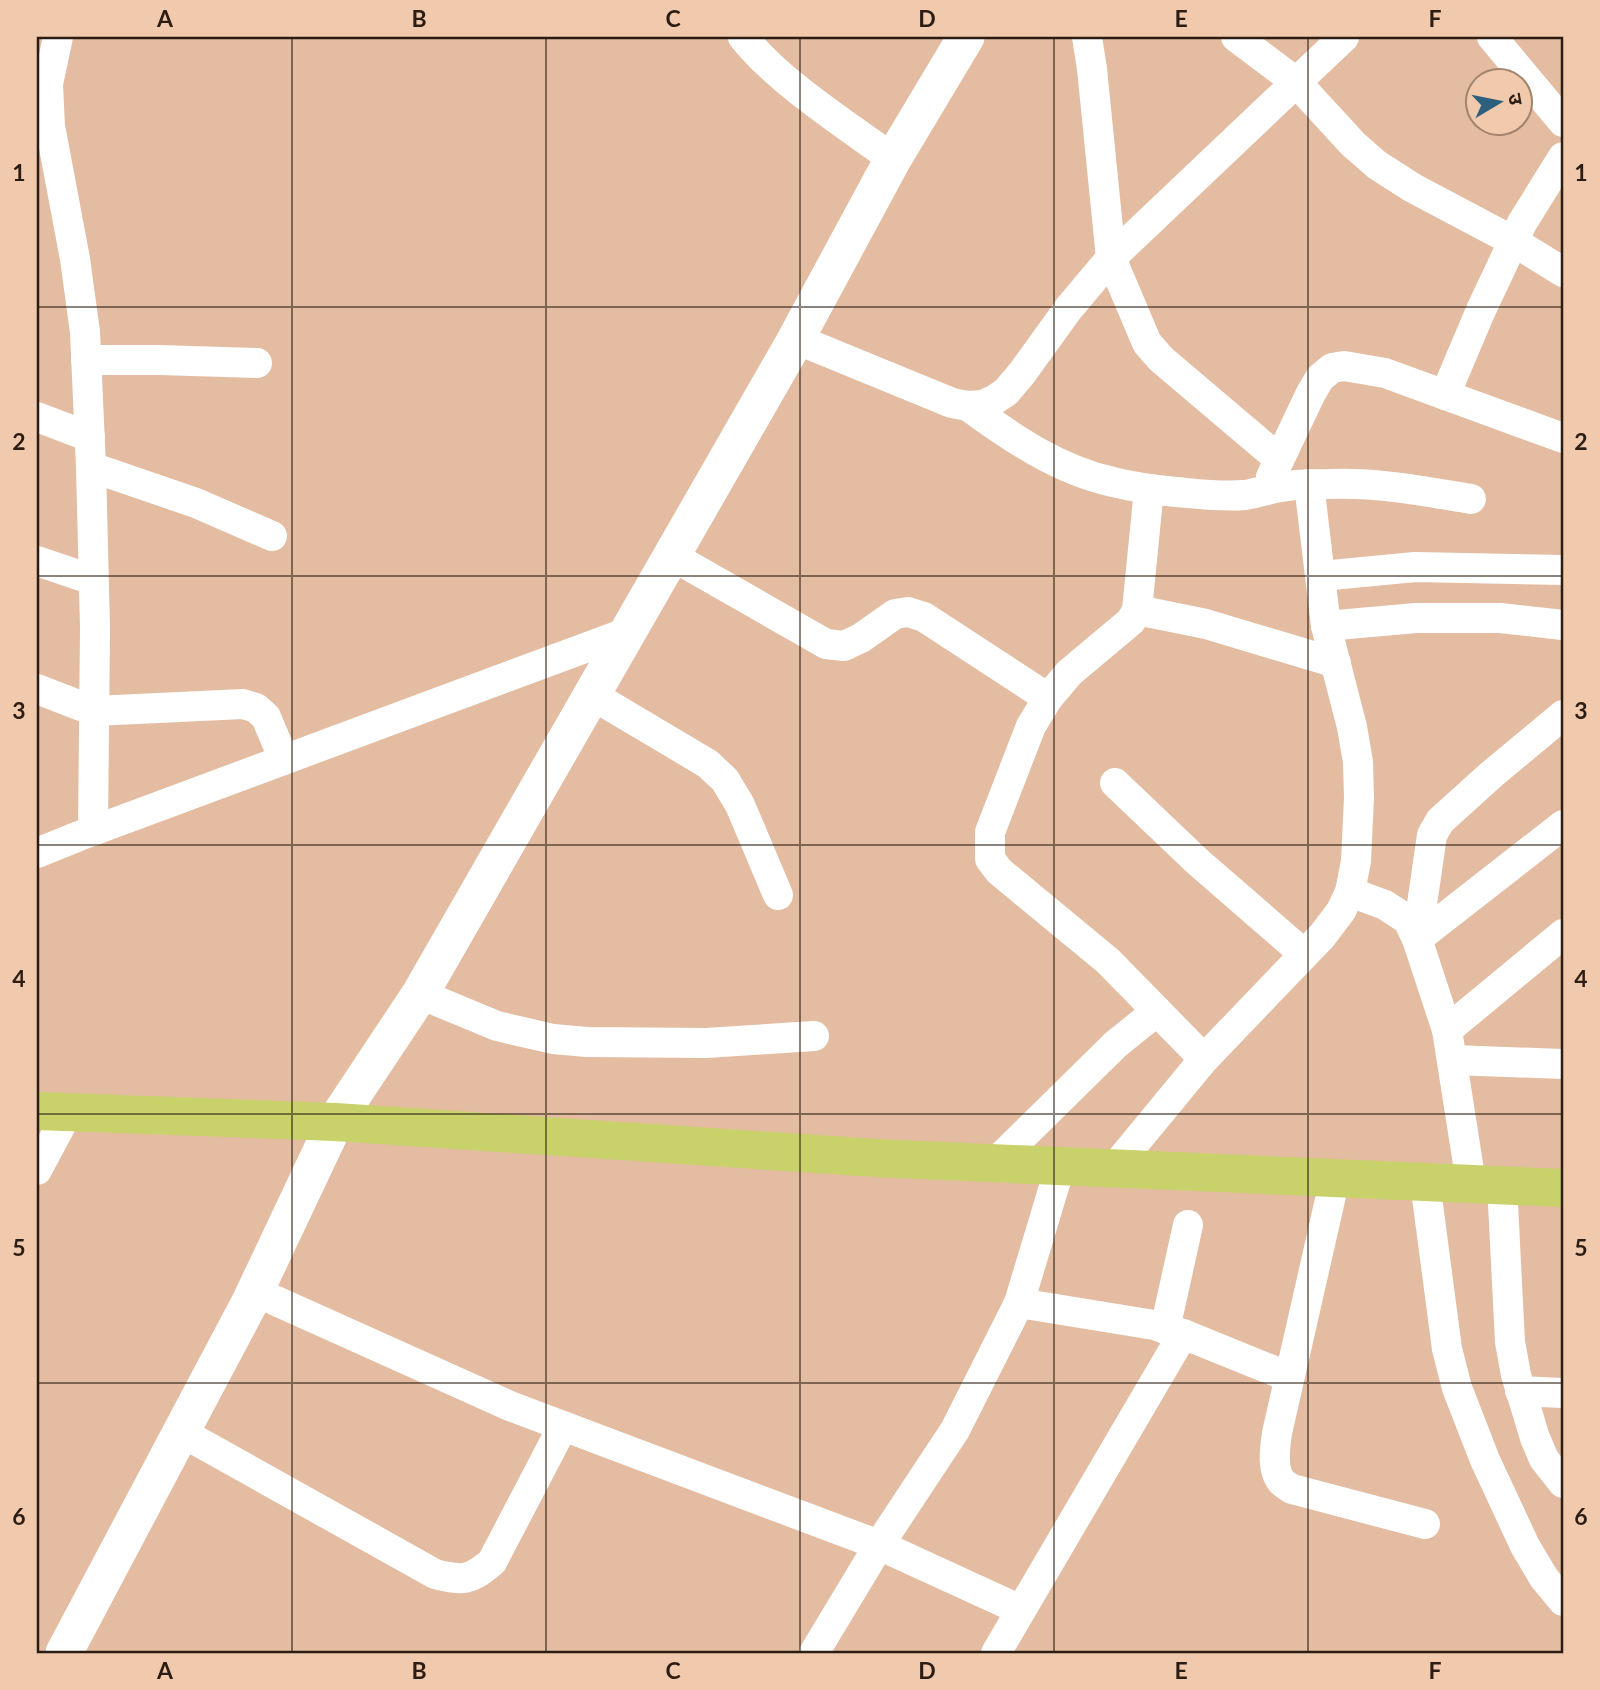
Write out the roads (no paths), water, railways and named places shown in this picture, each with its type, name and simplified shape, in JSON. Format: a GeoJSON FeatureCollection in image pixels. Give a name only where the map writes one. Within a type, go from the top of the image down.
{"type":"FeatureCollection","features":[{"type":"Feature","properties":{"kind":"main road"},"geometry":{"type":"LineString","coordinates":[[52,1111],[335,1122],[876,1158],[1563,1188]]}},
{"type":"Feature","properties":{"kind":"street"},"geometry":{"type":"LineString","coordinates":[[58,37],[48,84],[48,174],[75,258],[85,332],[93,580],[93,831]]}},
{"type":"Feature","properties":{"kind":"street"},"geometry":{"type":"LineString","coordinates":[[743,37],[792,85],[893,159]]}},
{"type":"Feature","properties":{"kind":"street"},"geometry":{"type":"LineString","coordinates":[[64,1653],[256,1292],[335,1122],[420,994],[796,339],[893,159],[966,37]]}},
{"type":"Feature","properties":{"kind":"street"},"geometry":{"type":"LineString","coordinates":[[1087,37],[1111,258],[1147,343],[1161,359],[1279,459]]}},
{"type":"Feature","properties":{"kind":"street"},"geometry":{"type":"LineString","coordinates":[[1236,37],[1296,82],[1353,144],[1377,165],[1563,272]]}},
{"type":"Feature","properties":{"kind":"street"},"geometry":{"type":"LineString","coordinates":[[796,339],[952,403],[983,405],[994,400],[1006,392],[1022,373],[1069,308],[1111,258],[1344,37]]}},
{"type":"Feature","properties":{"kind":"street"},"geometry":{"type":"LineString","coordinates":[[1492,37],[1563,122]]}},
{"type":"Feature","properties":{"kind":"street"},"geometry":{"type":"LineString","coordinates":[[1445,395],[1522,223],[1563,157]]}},
{"type":"Feature","properties":{"kind":"street"},"geometry":{"type":"LineString","coordinates":[[86,360],[257,363]]}},
{"type":"Feature","properties":{"kind":"street"},"geometry":{"type":"LineString","coordinates":[[1265,490],[1311,394],[1320,378],[1332,368],[1344,366],[1385,373],[1563,438]]}},
{"type":"Feature","properties":{"kind":"street"},"geometry":{"type":"LineString","coordinates":[[968,405],[1007,435],[1050,459],[1112,482],[1149,489],[1227,495],[1310,484],[1385,485],[1471,499]]}},
{"type":"Feature","properties":{"kind":"street"},"geometry":{"type":"LineString","coordinates":[[37,416],[90,437]]}},
{"type":"Feature","properties":{"kind":"street"},"geometry":{"type":"LineString","coordinates":[[91,467],[196,503],[272,536]]}},
{"type":"Feature","properties":{"kind":"street"},"geometry":{"type":"LineString","coordinates":[[1115,1167],[1204,1059],[1322,936],[1341,911],[1350,892],[1356,861],[1358,762],[1352,727],[1326,625],[1310,484]]}},
{"type":"Feature","properties":{"kind":"street"},"geometry":{"type":"LineString","coordinates":[[1149,489],[1137,610],[1131,621],[1069,673],[1048,698],[1031,726],[990,832],[990,859],[999,871],[1108,961],[1204,1059]]}},
{"type":"Feature","properties":{"kind":"street"},"geometry":{"type":"LineString","coordinates":[[672,556],[826,644],[844,646],[861,638],[895,614],[908,612],[925,617],[1048,698]]}},
{"type":"Feature","properties":{"kind":"street"},"geometry":{"type":"LineString","coordinates":[[37,561],[93,580]]}},
{"type":"Feature","properties":{"kind":"street"},"geometry":{"type":"LineString","coordinates":[[1321,576],[1415,566],[1563,570]]}},
{"type":"Feature","properties":{"kind":"street"},"geometry":{"type":"LineString","coordinates":[[1137,610],[1206,624],[1336,663]]}},
{"type":"Feature","properties":{"kind":"street"},"geometry":{"type":"LineString","coordinates":[[1326,625],[1416,618],[1500,618],[1563,625]]}},
{"type":"Feature","properties":{"kind":"street"},"geometry":{"type":"LineString","coordinates":[[37,853],[628,632]]}},
{"type":"Feature","properties":{"kind":"street"},"geometry":{"type":"LineString","coordinates":[[37,689],[94,711],[243,704],[256,708],[266,717],[284,760]]}},
{"type":"Feature","properties":{"kind":"street"},"geometry":{"type":"LineString","coordinates":[[592,695],[708,764],[725,780],[740,804],[778,895]]}},
{"type":"Feature","properties":{"kind":"street"},"geometry":{"type":"LineString","coordinates":[[1417,939],[1432,835],[1440,821],[1563,715]]}},
{"type":"Feature","properties":{"kind":"street"},"geometry":{"type":"LineString","coordinates":[[1115,783],[1198,862],[1304,954]]}},
{"type":"Feature","properties":{"kind":"street"},"geometry":{"type":"LineString","coordinates":[[1417,939],[1563,825]]}},
{"type":"Feature","properties":{"kind":"street"},"geometry":{"type":"LineString","coordinates":[[1350,892],[1385,905],[1408,920],[1417,939],[1447,1030],[1487,1183],[1510,1342],[1520,1391],[1544,1459],[1563,1483]]}},
{"type":"Feature","properties":{"kind":"street"},"geometry":{"type":"LineString","coordinates":[[1447,1030],[1563,934]]}},
{"type":"Feature","properties":{"kind":"street"},"geometry":{"type":"LineString","coordinates":[[420,994],[497,1026],[553,1039],[587,1042],[706,1043],[814,1036]]}},
{"type":"Feature","properties":{"kind":"street"},"geometry":{"type":"LineString","coordinates":[[994,1164],[1116,1044],[1157,1011]]}},
{"type":"Feature","properties":{"kind":"street"},"geometry":{"type":"LineString","coordinates":[[1453,1060],[1563,1064]]}},
{"type":"Feature","properties":{"kind":"street"},"geometry":{"type":"LineString","coordinates":[[37,1171],[52,1111]]}},
{"type":"Feature","properties":{"kind":"street"},"geometry":{"type":"LineString","coordinates":[[814,1653],[955,1430],[1019,1303],[1060,1167]]}},
{"type":"Feature","properties":{"kind":"street"},"geometry":{"type":"LineString","coordinates":[[1335,1178],[1277,1433],[1274,1455],[1280,1480],[1292,1489],[1425,1524]]}},
{"type":"Feature","properties":{"kind":"street"},"geometry":{"type":"LineString","coordinates":[[1425,1182],[1447,1349],[1457,1388],[1485,1460],[1525,1546],[1544,1578],[1563,1601]]}},
{"type":"Feature","properties":{"kind":"street"},"geometry":{"type":"LineString","coordinates":[[996,1653],[1174,1331],[1188,1224]]}},
{"type":"Feature","properties":{"kind":"street"},"geometry":{"type":"LineString","coordinates":[[256,1292],[510,1406],[880,1545],[1021,1610]]}},
{"type":"Feature","properties":{"kind":"street"},"geometry":{"type":"LineString","coordinates":[[1019,1303],[1154,1325],[1289,1377]]}},
{"type":"Feature","properties":{"kind":"street"},"geometry":{"type":"LineString","coordinates":[[1520,1391],[1563,1393]]}},
{"type":"Feature","properties":{"kind":"street"},"geometry":{"type":"LineString","coordinates":[[181,1432],[435,1574],[458,1580],[478,1573],[492,1562],[563,1426]]}}]}
